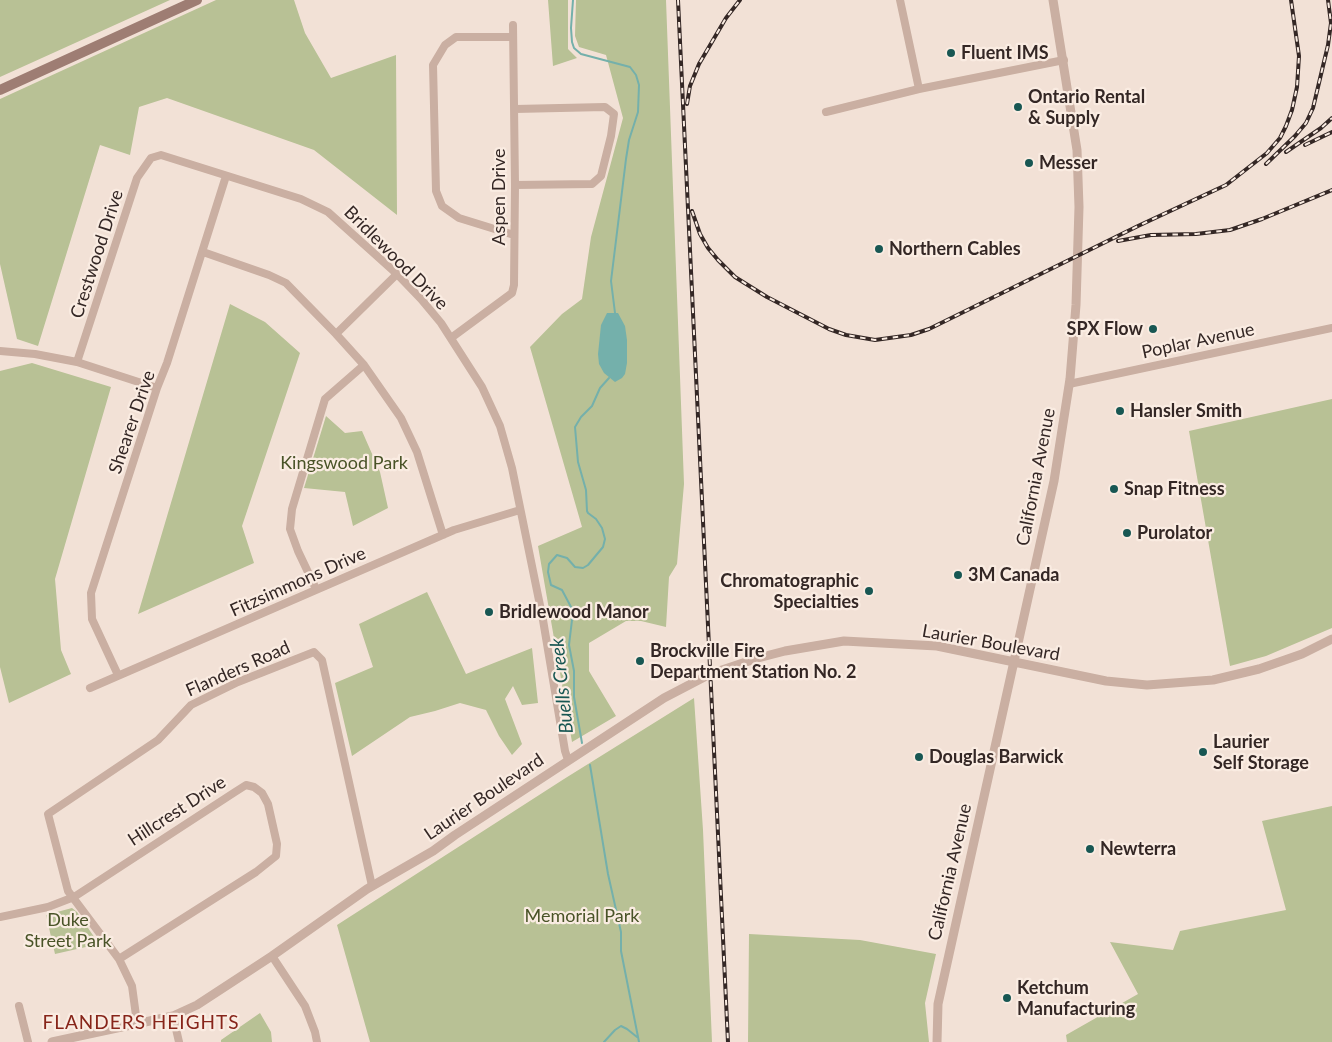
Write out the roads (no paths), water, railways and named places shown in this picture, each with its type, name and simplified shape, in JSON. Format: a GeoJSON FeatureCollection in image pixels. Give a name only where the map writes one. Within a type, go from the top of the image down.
{"type":"FeatureCollection","features":[{"type":"Feature","properties":{"kind":"main road"},"geometry":{"type":"LineString","coordinates":[[0,90],[197,0]]}},
{"type":"Feature","properties":{"kind":"street"},"geometry":{"type":"LineString","coordinates":[[900,0],[919,89]]}},
{"type":"Feature","properties":{"kind":"street","name":"California Avenue"},"geometry":{"type":"LineString","coordinates":[[937,1042],[938,1004],[1054,481],[1069,384],[1076,306],[1079,207],[1077,150],[1053,0]]}},
{"type":"Feature","properties":{"kind":"street","name":"Aspen Drive"},"geometry":{"type":"LineString","coordinates":[[451,338],[512,293],[515,280],[513,25]]}},
{"type":"Feature","properties":{"kind":"street"},"geometry":{"type":"LineString","coordinates":[[513,37],[456,37],[445,46],[433,65],[436,191],[442,206],[459,218],[514,235]]}},
{"type":"Feature","properties":{"kind":"street"},"geometry":{"type":"LineString","coordinates":[[826,112],[919,89],[1064,60]]}},
{"type":"Feature","properties":{"kind":"street"},"geometry":{"type":"LineString","coordinates":[[515,109],[606,107],[614,114],[611,136],[601,176],[592,184],[515,185]]}},
{"type":"Feature","properties":{"kind":"street","name":"Bridlewood Drive"},"geometry":{"type":"LineString","coordinates":[[151,158],[161,156],[301,199],[328,212],[397,274],[441,323],[482,387],[500,426],[512,468],[543,620],[568,760]]}},
{"type":"Feature","properties":{"kind":"street","name":"Crestwood Drive"},"geometry":{"type":"LineString","coordinates":[[77,362],[138,178],[151,158]]}},
{"type":"Feature","properties":{"kind":"street","name":"Shearer Drive"},"geometry":{"type":"LineString","coordinates":[[118,675],[92,619],[91,593],[157,388],[168,363],[226,176]]}},
{"type":"Feature","properties":{"kind":"street"},"geometry":{"type":"LineString","coordinates":[[203,252],[269,275],[286,284],[364,365],[405,426],[417,452],[443,535]]}},
{"type":"Feature","properties":{"kind":"street"},"geometry":{"type":"LineString","coordinates":[[336,334],[397,274]]}},
{"type":"Feature","properties":{"kind":"street","name":"Poplar Avenue"},"geometry":{"type":"LineString","coordinates":[[1069,384],[1332,328]]}},
{"type":"Feature","properties":{"kind":"street"},"geometry":{"type":"LineString","coordinates":[[0,351],[35,354],[77,362],[157,388]]}},
{"type":"Feature","properties":{"kind":"street"},"geometry":{"type":"LineString","coordinates":[[316,590],[290,529],[292,509],[325,399],[364,365]]}},
{"type":"Feature","properties":{"kind":"street","name":"Fitzsimmons Drive"},"geometry":{"type":"LineString","coordinates":[[90,688],[297,600],[454,530],[520,510]]}},
{"type":"Feature","properties":{"kind":"street","name":"Laurier Boulevard"},"geometry":{"type":"LineString","coordinates":[[52,1042],[89,1038],[137,1023],[173,1016],[197,1005],[272,956],[372,886],[433,851],[664,698],[710,674],[785,651],[844,642],[937,646],[1132,685],[1187,682],[1213,680],[1259,669],[1302,654],[1332,639]]}},
{"type":"Feature","properties":{"kind":"street","name":"Flanders Road"},"geometry":{"type":"LineString","coordinates":[[137,1023],[132,986],[119,958],[68,890],[48,814],[158,740],[191,705],[238,682],[314,652],[322,660],[372,886]]}},
{"type":"Feature","properties":{"kind":"street","name":"Hillcrest Drive"},"geometry":{"type":"LineString","coordinates":[[74,897],[128,860],[246,785],[254,787],[262,794],[268,804],[278,844],[276,856],[249,877],[119,958]]}},
{"type":"Feature","properties":{"kind":"street"},"geometry":{"type":"LineString","coordinates":[[0,917],[48,907],[74,897]]}},
{"type":"Feature","properties":{"kind":"street"},"geometry":{"type":"LineString","coordinates":[[272,956],[305,1006],[317,1042]]}},
{"type":"Feature","properties":{"kind":"street"},"geometry":{"type":"LineString","coordinates":[[19,1006],[28,1042]]}},
{"type":"Feature","properties":{"kind":"street"},"geometry":{"type":"LineString","coordinates":[[173,1016],[179,1042]]}},
{"type":"Feature","properties":{"kind":"water"},"geometry":{"type":"Polygon","coordinates":[[[607,313],[618,313],[625,326],[627,340],[625,374],[615,382],[604,373],[599,364],[598,354],[601,325],[607,313]]]}},
{"type":"Feature","properties":{"kind":"waterway"},"geometry":{"type":"LineString","coordinates":[[573,0],[571,28],[574,48],[581,54],[630,67],[636,75],[639,85],[638,112],[629,140],[611,281],[615,313]]}},
{"type":"Feature","properties":{"kind":"waterway","name":"Buells Creek"},"geometry":{"type":"LineString","coordinates":[[582,743],[574,697],[574,671],[569,645],[572,620],[571,607],[562,590],[551,585],[548,572],[549,564],[557,555],[567,558],[575,567],[583,568],[588,565],[603,547],[605,539],[602,528],[587,511],[586,490],[578,462],[575,427],[581,417],[592,406],[600,388],[609,378]]}},
{"type":"Feature","properties":{"kind":"waterway","name":"Buells Creek"},"geometry":{"type":"LineString","coordinates":[[590,765],[608,874],[621,932],[621,951],[639,1042]]}},
{"type":"Feature","properties":{"kind":"waterway"},"geometry":{"type":"LineString","coordinates":[[604,1042],[621,1026],[637,1037]]}},
{"type":"Feature","properties":{"kind":"railway"},"geometry":{"type":"LineString","coordinates":[[678,0],[728,1042]]}},
{"type":"Feature","properties":{"kind":"railway"},"geometry":{"type":"LineString","coordinates":[[687,104],[690,86],[699,64],[726,18],[740,0]]}},
{"type":"Feature","properties":{"kind":"railway"},"geometry":{"type":"LineString","coordinates":[[692,211],[700,234],[708,248],[735,277],[767,297],[829,329],[846,335],[875,340],[911,335],[929,329],[1226,185],[1267,153],[1280,138],[1286,126],[1297,87],[1299,56],[1291,0]]}},
{"type":"Feature","properties":{"kind":"railway"},"geometry":{"type":"LineString","coordinates":[[1266,164],[1306,123],[1313,108],[1328,45],[1331,23],[1328,0]]}},
{"type":"Feature","properties":{"kind":"railway"},"geometry":{"type":"LineString","coordinates":[[1286,152],[1321,128],[1332,118]]}},
{"type":"Feature","properties":{"kind":"railway"},"geometry":{"type":"LineString","coordinates":[[1305,145],[1332,132]]}},
{"type":"Feature","properties":{"kind":"railway"},"geometry":{"type":"LineString","coordinates":[[1118,241],[1151,235],[1196,234],[1230,230],[1332,190]]}},
{"type":"Feature","properties":{"kind":"place","name":"Fluent IMS"},"geometry":{"type":"Point","coordinates":[951,53]}},
{"type":"Feature","properties":{"kind":"place","name":"Ontario Rental & Supply"},"geometry":{"type":"Point","coordinates":[1018,107]}},
{"type":"Feature","properties":{"kind":"place","name":"Messer"},"geometry":{"type":"Point","coordinates":[1029,163]}},
{"type":"Feature","properties":{"kind":"place","name":"Northern Cables"},"geometry":{"type":"Point","coordinates":[879,249]}},
{"type":"Feature","properties":{"kind":"place","name":"SPX Flow"},"geometry":{"type":"Point","coordinates":[1153,329]}},
{"type":"Feature","properties":{"kind":"place","name":"Hansler Smith"},"geometry":{"type":"Point","coordinates":[1120,411]}},
{"type":"Feature","properties":{"kind":"place","name":"Snap Fitness"},"geometry":{"type":"Point","coordinates":[1114,489]}},
{"type":"Feature","properties":{"kind":"place","name":"Purolator"},"geometry":{"type":"Point","coordinates":[1127,533]}},
{"type":"Feature","properties":{"kind":"place","name":"3M Canada"},"geometry":{"type":"Point","coordinates":[958,575]}},
{"type":"Feature","properties":{"kind":"place","name":"Chromatographic Specialties"},"geometry":{"type":"Point","coordinates":[869,591]}},
{"type":"Feature","properties":{"kind":"place","name":"Bridlewood Manor"},"geometry":{"type":"Point","coordinates":[489,612]}},
{"type":"Feature","properties":{"kind":"place","name":"Brockville Fire Department Station No. 2"},"geometry":{"type":"Point","coordinates":[640,661]}},
{"type":"Feature","properties":{"kind":"place","name":"Laurier Self Storage"},"geometry":{"type":"Point","coordinates":[1203,752]}},
{"type":"Feature","properties":{"kind":"place","name":"Douglas Barwick"},"geometry":{"type":"Point","coordinates":[919,757]}},
{"type":"Feature","properties":{"kind":"place","name":"Newterra"},"geometry":{"type":"Point","coordinates":[1090,849]}},
{"type":"Feature","properties":{"kind":"place","name":"Ketchum Manufacturing"},"geometry":{"type":"Point","coordinates":[1007,998]}},
{"type":"Feature","properties":{"kind":"district","name":"FLANDERS HEIGHTS"},"geometry":{"type":"Point","coordinates":[141,1023]}},
{"type":"Feature","properties":{"kind":"park label","name":"Kingswood Park"},"geometry":{"type":"Point","coordinates":[344,463]}},
{"type":"Feature","properties":{"kind":"park label","name":"Memorial Park"},"geometry":{"type":"Point","coordinates":[582,916]}},
{"type":"Feature","properties":{"kind":"park label","name":"Duke Street Park"},"geometry":{"type":"Point","coordinates":[68,930]}}]}
